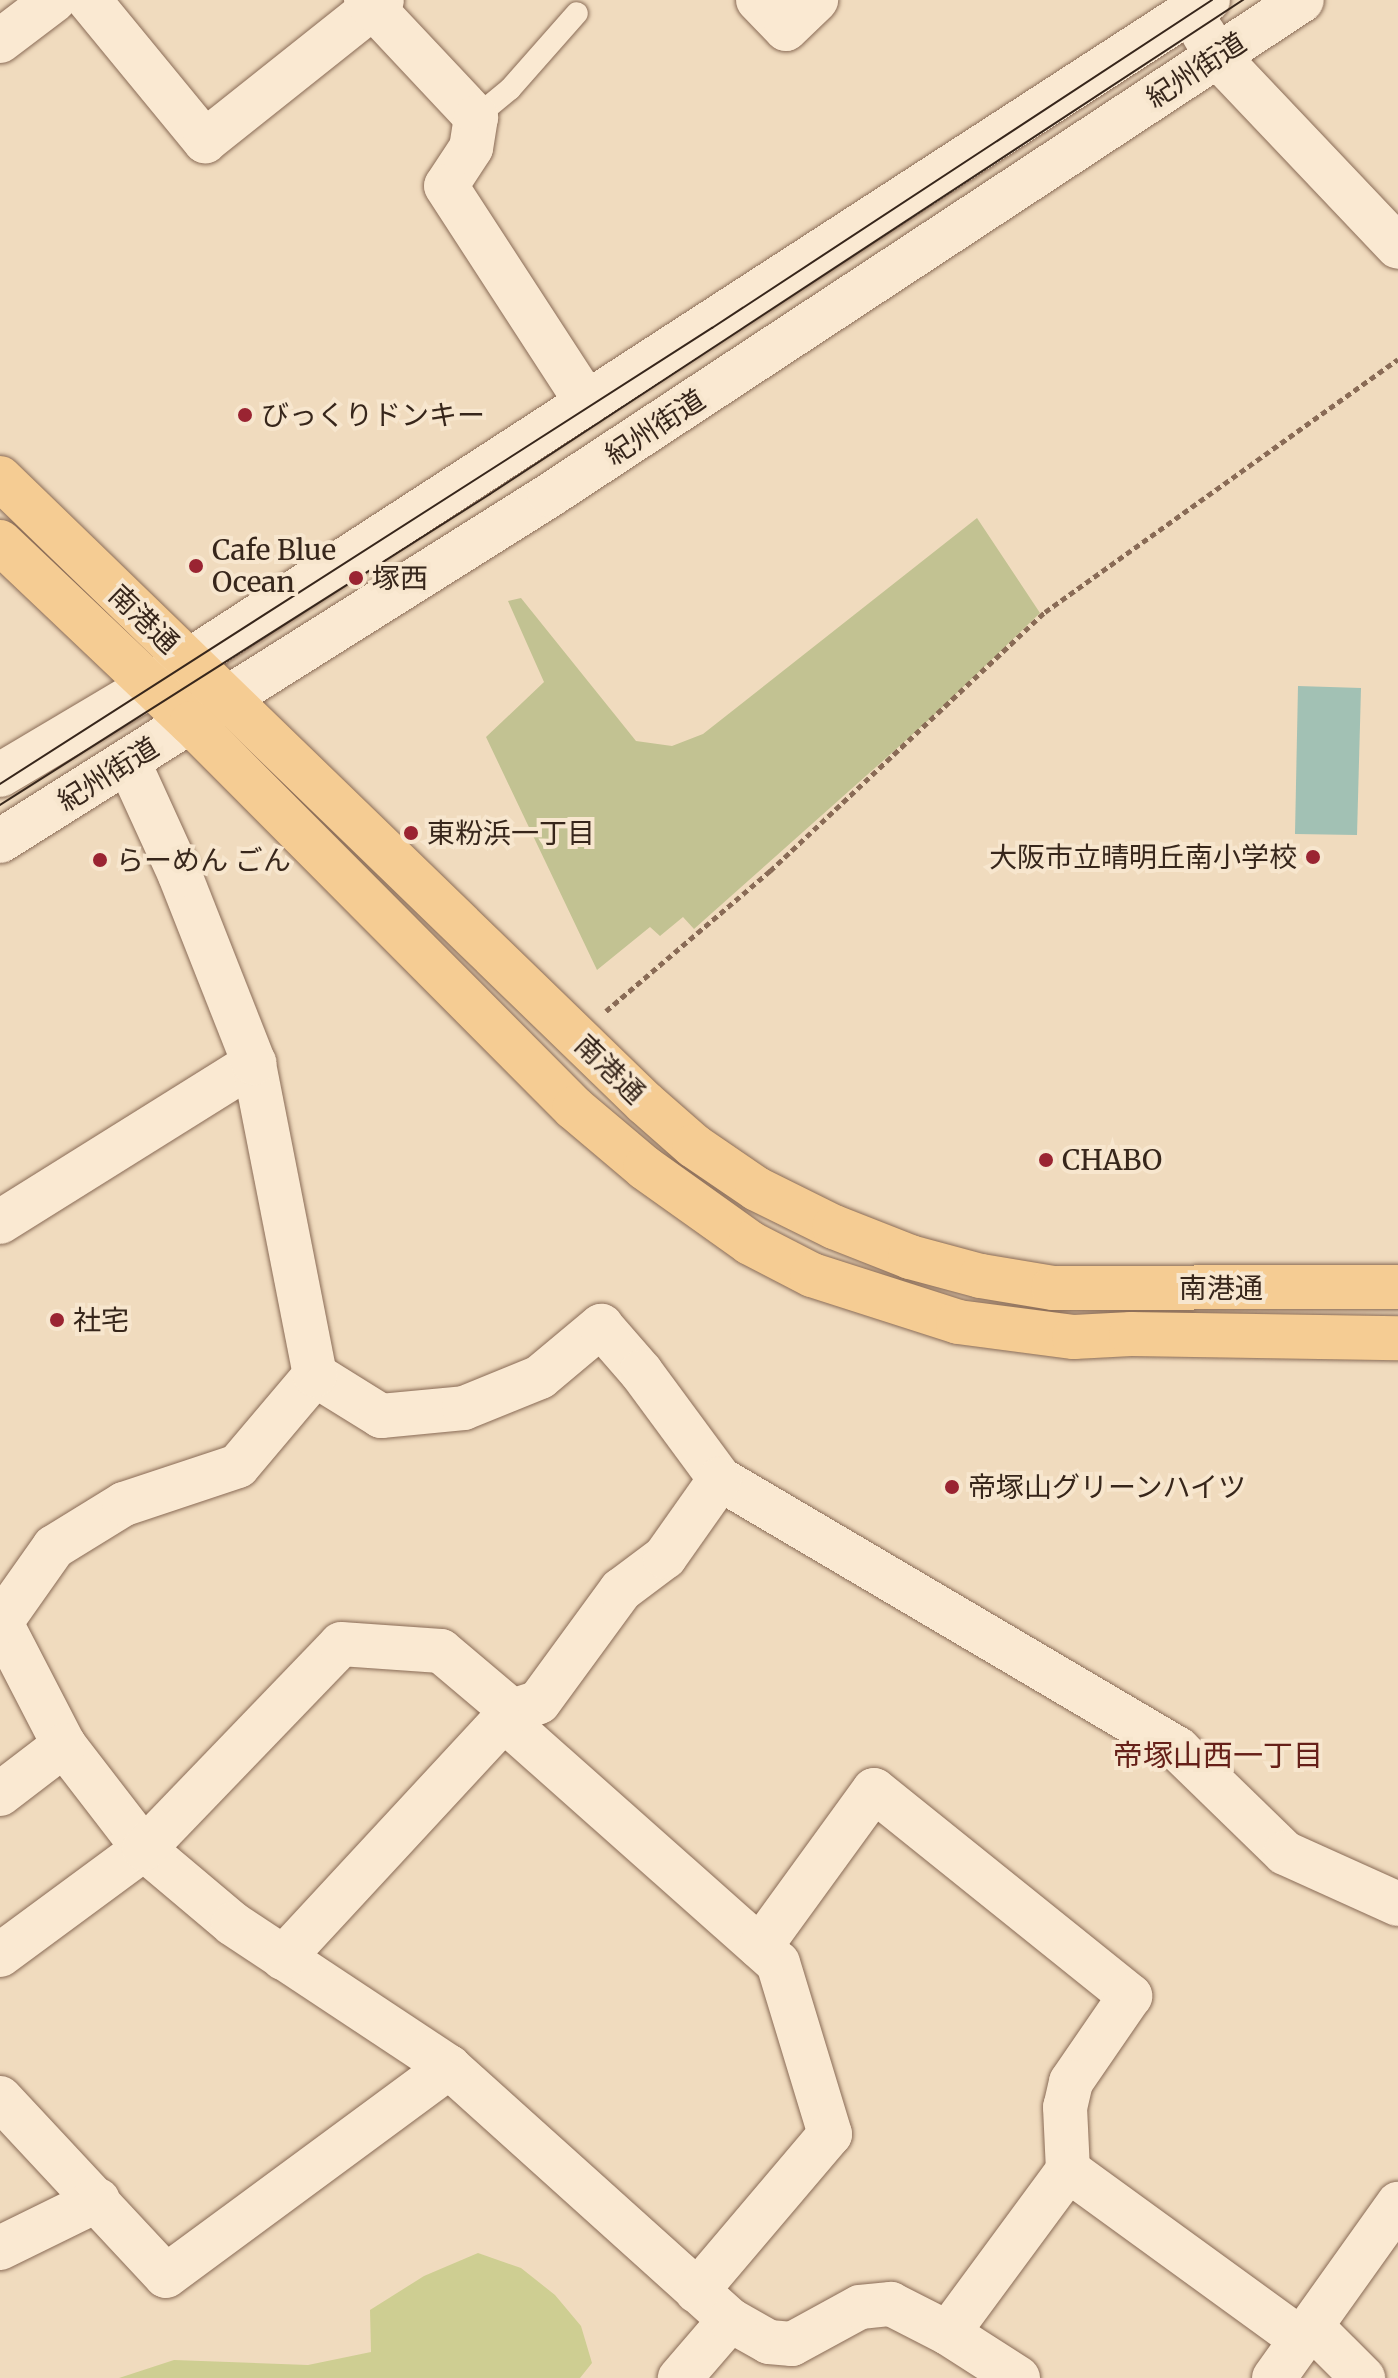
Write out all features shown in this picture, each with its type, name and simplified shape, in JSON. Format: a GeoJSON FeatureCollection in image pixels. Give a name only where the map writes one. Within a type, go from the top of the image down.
{"type":"FeatureCollection","features":[{"type":"Feature","properties":{"kind":"main road","name":"南港通"},"geometry":{"type":"LineString","coordinates":[[0,478],[645,1103],[694,1146],[757,1189],[834,1227],[910,1257],[981,1276],[1053,1288],[1398,1287]]}},
{"type":"Feature","properties":{"kind":"main road","name":"南港通"},"geometry":{"type":"LineString","coordinates":[[0,542],[191,723],[574,1108],[645,1168],[750,1243],[812,1275],[958,1322],[1074,1337],[1131,1334],[1398,1338]]}},
{"type":"Feature","properties":{"kind":"street"},"geometry":{"type":"LineString","coordinates":[[0,41],[54,0]]}},
{"type":"Feature","properties":{"kind":"street"},"geometry":{"type":"LineString","coordinates":[[89,0],[205,141],[374,3],[476,117],[471,148],[446,186],[587,403]]}},
{"type":"Feature","properties":{"kind":"street"},"geometry":{"type":"LineString","coordinates":[[758,0],[786,29],[816,0]]}},
{"type":"Feature","properties":{"kind":"street","name":"紀州街道"},"geometry":{"type":"LineString","coordinates":[[0,841],[563,487],[1302,0]]}},
{"type":"Feature","properties":{"kind":"street"},"geometry":{"type":"LineString","coordinates":[[1192,4],[1217,56],[1398,247]]}},
{"type":"Feature","properties":{"kind":"street","name":"紀州街道"},"geometry":{"type":"LineString","coordinates":[[4,766],[150,686],[587,403],[1192,4]]}},
{"type":"Feature","properties":{"kind":"street"},"geometry":{"type":"LineString","coordinates":[[128,761],[180,875],[254,1063],[315,1375],[381,1416],[464,1408],[540,1377],[601,1326],[641,1372],[720,1479],[1178,1749],[1285,1853],[1398,1904]]}},
{"type":"Feature","properties":{"kind":"street"},"geometry":{"type":"LineString","coordinates":[[4,766],[45,813]]}},
{"type":"Feature","properties":{"kind":"street"},"geometry":{"type":"LineString","coordinates":[[0,1222],[254,1063]]}},
{"type":"Feature","properties":{"kind":"street"},"geometry":{"type":"LineString","coordinates":[[315,1375],[238,1466],[124,1504],[54,1547],[0,1622],[64,1745],[144,1849],[233,1924],[449,2067],[730,2320],[769,2342],[792,2344],[860,2307],[891,2304],[948,2333],[1018,2378]]}},
{"type":"Feature","properties":{"kind":"street"},"geometry":{"type":"LineString","coordinates":[[283,1958],[508,1716],[539,1702],[621,1590],[665,1557],[720,1479]]}},
{"type":"Feature","properties":{"kind":"street"},"geometry":{"type":"LineString","coordinates":[[0,1955],[144,1849],[341,1644],[441,1651],[778,1963],[830,2134],[697,2291]]}},
{"type":"Feature","properties":{"kind":"street"},"geometry":{"type":"LineString","coordinates":[[0,1794],[64,1745]]}},
{"type":"Feature","properties":{"kind":"street"},"geometry":{"type":"LineString","coordinates":[[760,1947],[874,1790],[1130,1996],[1071,2082],[1065,2107],[1068,2170],[948,2333]]}},
{"type":"Feature","properties":{"kind":"street"},"geometry":{"type":"LineString","coordinates":[[0,2098],[166,2276],[449,2067]]}},
{"type":"Feature","properties":{"kind":"street"},"geometry":{"type":"LineString","coordinates":[[1068,2170],[1306,2333],[1363,2378]]}},
{"type":"Feature","properties":{"kind":"street"},"geometry":{"type":"LineString","coordinates":[[0,2248],[98,2200]]}},
{"type":"Feature","properties":{"kind":"street"},"geometry":{"type":"LineString","coordinates":[[1274,2378],[1398,2204]]}},
{"type":"Feature","properties":{"kind":"street"},"geometry":{"type":"LineString","coordinates":[[680,2378],[730,2320]]}},
{"type":"Feature","properties":{"kind":"lane"},"geometry":{"type":"LineString","coordinates":[[476,117],[510,89],[577,13]]}},
{"type":"Feature","properties":{"kind":"path"},"geometry":{"type":"LineString","coordinates":[[604,1013],[770,871],[1045,612],[1398,359]]}},
{"type":"Feature","properties":{"kind":"green space"},"geometry":{"type":"Polygon","coordinates":[[[977,518],[1040,613],[931,718],[694,929],[683,917],[660,936],[650,927],[597,970],[486,737],[544,682],[508,601],[521,598],[636,741],[672,746],[703,734],[977,518]]]}},
{"type":"Feature","properties":{"kind":"green space"},"geometry":{"type":"Polygon","coordinates":[[[478,2253],[521,2268],[555,2295],[581,2326],[592,2363],[580,2378],[119,2378],[174,2360],[308,2365],[371,2352],[370,2310],[424,2276],[478,2253]]]}},
{"type":"Feature","properties":{"kind":"shaded area"},"geometry":{"type":"Polygon","coordinates":[[[1298,686],[1361,688],[1357,835],[1295,834],[1298,686]]]}},
{"type":"Feature","properties":{"kind":"tram line"},"geometry":{"type":"LineString","coordinates":[[0,784],[712,328],[1212,0]]}},
{"type":"Feature","properties":{"kind":"tram line"},"geometry":{"type":"LineString","coordinates":[[0,805],[490,494],[1243,0]]}},
{"type":"Feature","properties":{"kind":"place","name":"びっくりドンキー"},"geometry":{"type":"Point","coordinates":[245,415]}},
{"type":"Feature","properties":{"kind":"place","name":"Cafe Blue Ocean"},"geometry":{"type":"Point","coordinates":[196,566]}},
{"type":"Feature","properties":{"kind":"place","name":"塚西"},"geometry":{"type":"Point","coordinates":[356,578]}},
{"type":"Feature","properties":{"kind":"place","name":"東粉浜一丁目"},"geometry":{"type":"Point","coordinates":[411,833]}},
{"type":"Feature","properties":{"kind":"place","name":"大阪市立晴明丘南小学校"},"geometry":{"type":"Point","coordinates":[1313,857]}},
{"type":"Feature","properties":{"kind":"place","name":"らーめん ごん"},"geometry":{"type":"Point","coordinates":[100,860]}},
{"type":"Feature","properties":{"kind":"place","name":"CHABO"},"geometry":{"type":"Point","coordinates":[1046,1160]}},
{"type":"Feature","properties":{"kind":"place","name":"社宅"},"geometry":{"type":"Point","coordinates":[57,1320]}},
{"type":"Feature","properties":{"kind":"place","name":"帝塚山グリーンハイツ"},"geometry":{"type":"Point","coordinates":[952,1487]}},
{"type":"Feature","properties":{"kind":"district","name":"帝塚山西一丁目"},"geometry":{"type":"Point","coordinates":[1218,1755]}}]}
